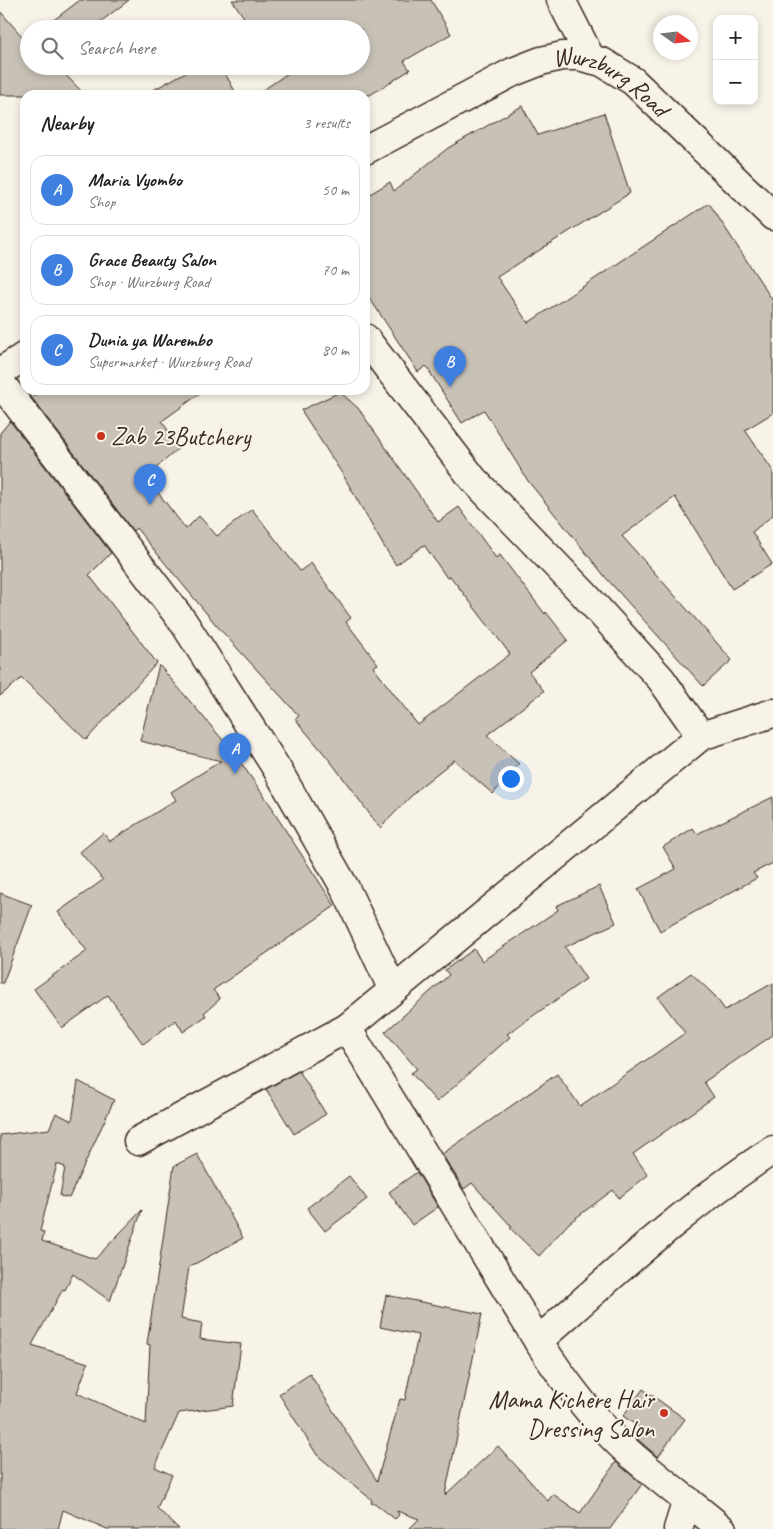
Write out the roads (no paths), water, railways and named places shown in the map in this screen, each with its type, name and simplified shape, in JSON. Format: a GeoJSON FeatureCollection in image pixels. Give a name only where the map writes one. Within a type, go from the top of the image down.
{"type":"FeatureCollection","features":[{"type":"Feature","properties":{"kind":"street"},"geometry":{"type":"LineString","coordinates":[[561,0],[591,59]]}},
{"type":"Feature","properties":{"kind":"street","name":"Wurzburg Road"},"geometry":{"type":"LineString","coordinates":[[370,147],[513,72],[562,56],[578,56],[602,62],[633,80],[773,216]]}},
{"type":"Feature","properties":{"kind":"street"},"geometry":{"type":"LineString","coordinates":[[370,345],[473,479],[584,594],[661,679],[701,736]]}},
{"type":"Feature","properties":{"kind":"street"},"geometry":{"type":"LineString","coordinates":[[0,372],[20,359]]}},
{"type":"Feature","properties":{"kind":"street"},"geometry":{"type":"LineString","coordinates":[[0,382],[184,623],[276,768],[345,888],[393,990]]}},
{"type":"Feature","properties":{"kind":"street"},"geometry":{"type":"LineString","coordinates":[[138,1141],[347,1028],[701,736],[773,713]]}},
{"type":"Feature","properties":{"kind":"street"},"geometry":{"type":"LineString","coordinates":[[347,1028],[560,1375],[585,1408],[627,1451],[722,1529]]}},
{"type":"Feature","properties":{"kind":"street"},"geometry":{"type":"LineString","coordinates":[[538,1341],[659,1234],[751,1164],[773,1150]]}},
{"type":"Feature","properties":{"kind":"street"},"geometry":{"type":"LineString","coordinates":[[678,1529],[687,1500]]}},
{"type":"Feature","properties":{"kind":"place","name":"Grace Beauty Salon"},"geometry":{"type":"Point","coordinates":[450,387]}},
{"type":"Feature","properties":{"kind":"place","name":"Zab 23Butchery"},"geometry":{"type":"Point","coordinates":[101,436]}},
{"type":"Feature","properties":{"kind":"place","name":"Dunia ya Warembo"},"geometry":{"type":"Point","coordinates":[150,505]}},
{"type":"Feature","properties":{"kind":"place","name":"Maria Vyombo"},"geometry":{"type":"Point","coordinates":[235,774]}},
{"type":"Feature","properties":{"kind":"place","name":"Mama Kichere Hair Dressing Salon"},"geometry":{"type":"Point","coordinates":[664,1413]}}]}
